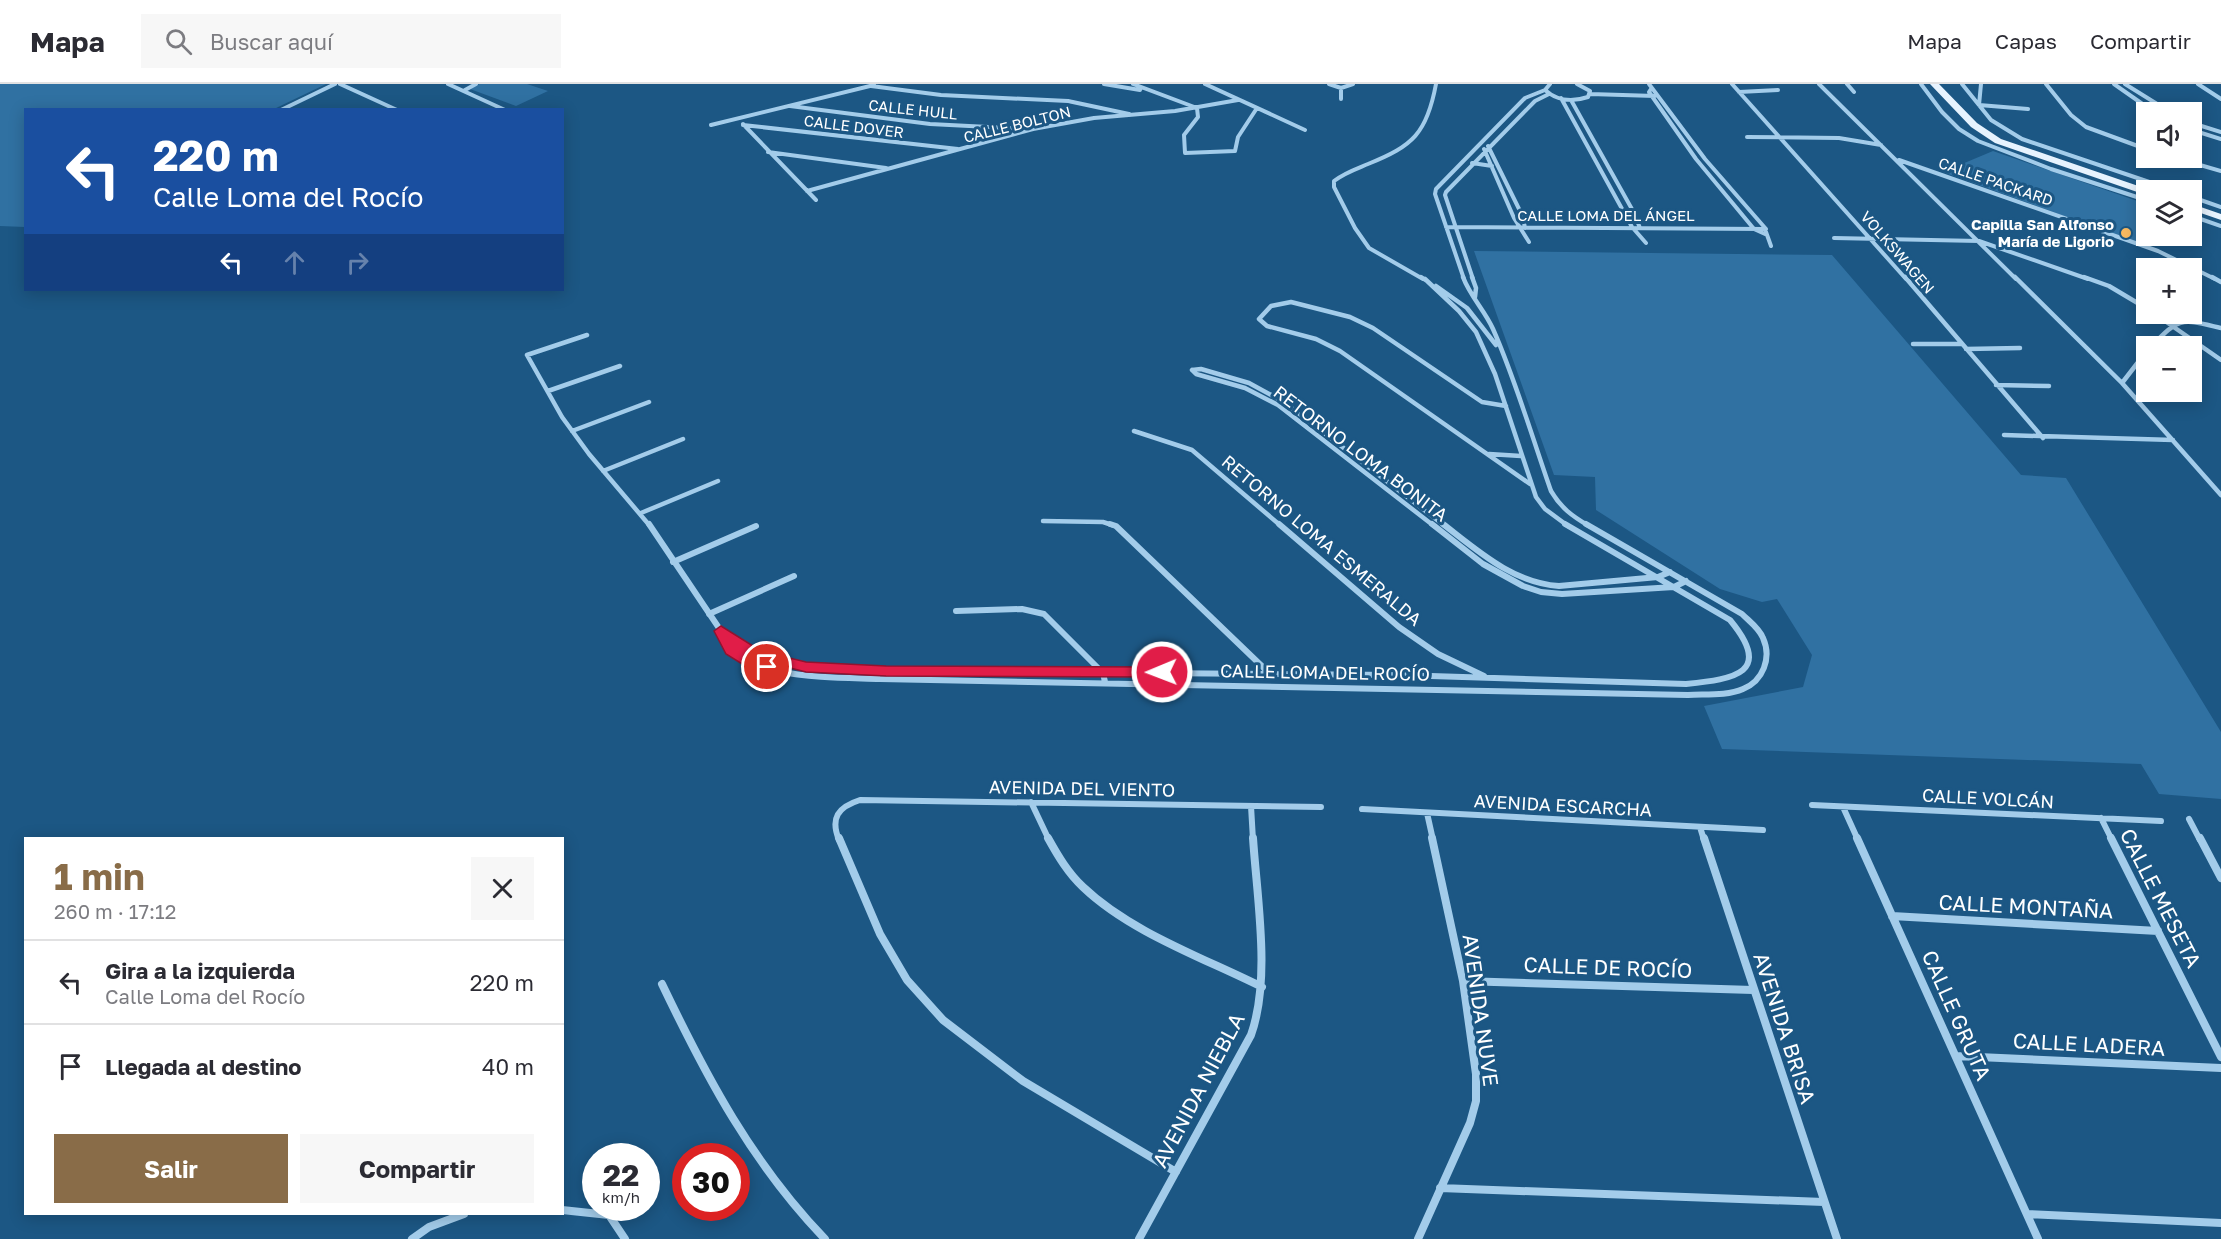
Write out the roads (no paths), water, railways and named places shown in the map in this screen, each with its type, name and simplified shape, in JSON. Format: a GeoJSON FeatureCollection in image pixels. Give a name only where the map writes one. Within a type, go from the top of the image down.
{"type":"FeatureCollection","features":[{"type":"Feature","properties":{"kind":"main road"},"geometry":{"type":"LineString","coordinates":[[1934,84],[1974,125],[1998,141],[2136,189]]}},
{"type":"Feature","properties":{"kind":"main road"},"geometry":{"type":"LineString","coordinates":[[1946,84],[1979,119],[2013,142],[2136,183]]}},
{"type":"Feature","properties":{"kind":"main road"},"geometry":{"type":"LineString","coordinates":[[2202,202],[2221,209]]}},
{"type":"Feature","properties":{"kind":"main road"},"geometry":{"type":"LineString","coordinates":[[2202,210],[2221,217]]}},
{"type":"Feature","properties":{"kind":"street"},"geometry":{"type":"LineString","coordinates":[[285,108],[338,84],[393,108]]}},
{"type":"Feature","properties":{"kind":"street"},"geometry":{"type":"LineString","coordinates":[[448,84],[501,108]]}},
{"type":"Feature","properties":{"kind":"street"},"geometry":{"type":"LineString","coordinates":[[465,90],[476,84]]}},
{"type":"Feature","properties":{"kind":"street"},"geometry":{"type":"LineString","coordinates":[[711,125],[881,84]]}},
{"type":"Feature","properties":{"kind":"street"},"geometry":{"type":"LineString","coordinates":[[1104,84],[1147,91],[1197,108],[1198,117],[1184,135],[1185,153],[1235,151],[1238,137],[1257,108]]}},
{"type":"Feature","properties":{"kind":"street"},"geometry":{"type":"LineString","coordinates":[[1133,84],[1147,91]]}},
{"type":"Feature","properties":{"kind":"street"},"geometry":{"type":"LineString","coordinates":[[1205,84],[1305,130]]}},
{"type":"Feature","properties":{"kind":"street"},"geometry":{"type":"LineString","coordinates":[[1329,84],[1341,88],[1353,84]]}},
{"type":"Feature","properties":{"kind":"street"},"geometry":{"type":"LineString","coordinates":[[1436,84],[1426,126],[1413,141],[1392,155],[1346,173],[1335,181],[1334,187],[1355,228],[1369,248],[1425,279],[1467,308],[1478,319],[1500,351]]}},
{"type":"Feature","properties":{"kind":"street"},"geometry":{"type":"LineString","coordinates":[[1475,297],[1476,288],[1445,195],[1449,187],[1535,101],[1547,92],[1550,84]]}},
{"type":"Feature","properties":{"kind":"street"},"geometry":{"type":"LineString","coordinates":[[1577,84],[1590,93],[1654,93]]}},
{"type":"Feature","properties":{"kind":"street"},"geometry":{"type":"LineString","coordinates":[[1649,84],[1696,159],[1754,229],[1765,234]]}},
{"type":"Feature","properties":{"kind":"street","name":"VOLKSWAGEN"},"geometry":{"type":"LineString","coordinates":[[1732,84],[1871,238],[2043,438]]}},
{"type":"Feature","properties":{"kind":"street","name":"CALLE PACKARD"},"geometry":{"type":"LineString","coordinates":[[1818,84],[1896,159],[2158,250],[2221,282]]}},
{"type":"Feature","properties":{"kind":"street"},"geometry":{"type":"LineString","coordinates":[[1847,84],[1854,92]]}},
{"type":"Feature","properties":{"kind":"street"},"geometry":{"type":"LineString","coordinates":[[1921,84],[1942,112],[1959,129],[1978,141],[2051,169],[2136,197]]}},
{"type":"Feature","properties":{"kind":"street"},"geometry":{"type":"LineString","coordinates":[[1962,84],[1991,120],[2022,139],[2143,180]]}},
{"type":"Feature","properties":{"kind":"street"},"geometry":{"type":"LineString","coordinates":[[1979,105],[1981,84]]}},
{"type":"Feature","properties":{"kind":"street"},"geometry":{"type":"LineString","coordinates":[[2046,84],[2071,115],[2086,127],[2136,146]]}},
{"type":"Feature","properties":{"kind":"street"},"geometry":{"type":"LineString","coordinates":[[2114,84],[2140,102]]}},
{"type":"Feature","properties":{"kind":"street"},"geometry":{"type":"LineString","coordinates":[[2125,84],[2154,102]]}},
{"type":"Feature","properties":{"kind":"street"},"geometry":{"type":"LineString","coordinates":[[2198,84],[2221,99]]}},
{"type":"Feature","properties":{"kind":"street"},"geometry":{"type":"LineString","coordinates":[[871,86],[963,96],[1072,101],[1094,104],[1132,115]]}},
{"type":"Feature","properties":{"kind":"street"},"geometry":{"type":"LineString","coordinates":[[1341,88],[1341,99]]}},
{"type":"Feature","properties":{"kind":"street"},"geometry":{"type":"LineString","coordinates":[[1739,92],[1778,90]]}},
{"type":"Feature","properties":{"kind":"street"},"geometry":{"type":"LineString","coordinates":[[1500,351],[1493,328],[1475,297],[1467,288],[1446,227],[1436,189],[1525,98],[1547,92],[1571,100],[1584,98],[1590,93]]}},
{"type":"Feature","properties":{"kind":"street"},"geometry":{"type":"LineString","coordinates":[[1654,93],[1705,159],[1766,228],[1765,234],[1771,246]]}},
{"type":"Feature","properties":{"kind":"street"},"geometry":{"type":"LineString","coordinates":[[1561,98],[1632,227],[1640,230]]}},
{"type":"Feature","properties":{"kind":"street","name":"CALLE BOLTON"},"geometry":{"type":"LineString","coordinates":[[807,190],[1034,129],[1094,118],[1197,108],[1238,100]]}},
{"type":"Feature","properties":{"kind":"street"},"geometry":{"type":"LineString","coordinates":[[1571,100],[1646,243]]}},
{"type":"Feature","properties":{"kind":"street"},"geometry":{"type":"LineString","coordinates":[[1979,105],[2028,109]]}},
{"type":"Feature","properties":{"kind":"street","name":"CALLE HULL"},"geometry":{"type":"LineString","coordinates":[[790,106],[930,124],[1034,129]]}},
{"type":"Feature","properties":{"kind":"street"},"geometry":{"type":"LineString","coordinates":[[1252,117],[1270,114]]}},
{"type":"Feature","properties":{"kind":"street"},"geometry":{"type":"LineString","coordinates":[[746,118],[742,125],[816,200]]}},
{"type":"Feature","properties":{"kind":"street","name":"CALLE DOVER"},"geometry":{"type":"LineString","coordinates":[[742,125],[962,150]]}},
{"type":"Feature","properties":{"kind":"street"},"geometry":{"type":"LineString","coordinates":[[2202,126],[2221,132]]}},
{"type":"Feature","properties":{"kind":"street"},"geometry":{"type":"LineString","coordinates":[[2202,133],[2221,139]]}},
{"type":"Feature","properties":{"kind":"street"},"geometry":{"type":"LineString","coordinates":[[1747,138],[1839,138],[1882,145]]}},
{"type":"Feature","properties":{"kind":"street"},"geometry":{"type":"LineString","coordinates":[[1483,141],[1526,228],[1529,242]]}},
{"type":"Feature","properties":{"kind":"street"},"geometry":{"type":"LineString","coordinates":[[1479,145],[1488,149]]}},
{"type":"Feature","properties":{"kind":"street"},"geometry":{"type":"LineString","coordinates":[[1488,149],[1492,166],[1519,226],[1526,228]]}},
{"type":"Feature","properties":{"kind":"street"},"geometry":{"type":"LineString","coordinates":[[768,152],[890,169]]}},
{"type":"Feature","properties":{"kind":"street"},"geometry":{"type":"LineString","coordinates":[[1896,159],[2122,382],[2221,495]]}},
{"type":"Feature","properties":{"kind":"street"},"geometry":{"type":"LineString","coordinates":[[1464,161],[1492,166]]}},
{"type":"Feature","properties":{"kind":"street"},"geometry":{"type":"LineString","coordinates":[[2202,166],[2221,171]]}},
{"type":"Feature","properties":{"kind":"street"},"geometry":{"type":"LineString","coordinates":[[2202,219],[2221,226]]}},
{"type":"Feature","properties":{"kind":"street","name":"CALLE LOMA DEL ÁNGEL"},"geometry":{"type":"LineString","coordinates":[[1446,227],[1519,226]]}},
{"type":"Feature","properties":{"kind":"street","name":"CALLE LOMA DEL ÁNGEL"},"geometry":{"type":"LineString","coordinates":[[1526,228],[1632,227]]}},
{"type":"Feature","properties":{"kind":"street","name":"CALLE LOMA DEL ÁNGEL"},"geometry":{"type":"LineString","coordinates":[[1640,230],[1766,228]]}},
{"type":"Feature","properties":{"kind":"street"},"geometry":{"type":"LineString","coordinates":[[1834,238],[1979,241],[2109,286],[2136,302]]}},
{"type":"Feature","properties":{"kind":"street"},"geometry":{"type":"LineString","coordinates":[[1425,279],[1469,321],[1485,352],[1506,406],[1530,484]]}},
{"type":"Feature","properties":{"kind":"street"},"geometry":{"type":"LineString","coordinates":[[1506,406],[1482,402],[1362,322],[1291,302],[1280,302],[1271,306],[1258,319],[1261,323],[1316,339],[1340,351],[1530,484]]}},
{"type":"Feature","properties":{"kind":"street"},"geometry":{"type":"LineString","coordinates":[[2202,323],[2221,328]]}},
{"type":"Feature","properties":{"kind":"street"},"geometry":{"type":"LineString","coordinates":[[2162,336],[2173,324],[2221,360]]}},
{"type":"Feature","properties":{"kind":"street"},"geometry":{"type":"LineString","coordinates":[[587,335],[527,355],[572,431],[603,471],[641,513],[721,631]]}},
{"type":"Feature","properties":{"kind":"street"},"geometry":{"type":"LineString","coordinates":[[1913,344],[2020,348]]}},
{"type":"Feature","properties":{"kind":"street"},"geometry":{"type":"LineString","coordinates":[[1485,352],[1500,351]]}},
{"type":"Feature","properties":{"kind":"street","name":"CALLE LOMA DEL ROCÍO"},"geometry":{"type":"LineString","coordinates":[[721,631],[730,650],[752,663],[795,673],[880,679],[1688,695],[1745,688],[1762,676],[1767,663],[1765,644],[1759,631],[1742,614],[1570,514],[1558,503],[1551,491],[1500,351]]}},
{"type":"Feature","properties":{"kind":"street"},"geometry":{"type":"LineString","coordinates":[[2122,382],[2136,364]]}},
{"type":"Feature","properties":{"kind":"street"},"geometry":{"type":"LineString","coordinates":[[548,391],[620,366]]}},
{"type":"Feature","properties":{"kind":"street","name":"RETORNO LOMA BONITA"},"geometry":{"type":"LineString","coordinates":[[1671,572],[1658,577],[1559,586],[1543,585],[1519,576],[1491,561],[1265,390],[1201,369],[1192,370],[1196,374],[1260,394],[1278,405],[1483,564],[1523,586],[1541,592],[1562,594],[1674,586],[1686,581]]}},
{"type":"Feature","properties":{"kind":"street"},"geometry":{"type":"LineString","coordinates":[[1996,385],[2049,386]]}},
{"type":"Feature","properties":{"kind":"street"},"geometry":{"type":"LineString","coordinates":[[572,431],[650,402]]}},
{"type":"Feature","properties":{"kind":"street","name":"RETORNO LOMA ESMERALDA"},"geometry":{"type":"LineString","coordinates":[[1134,431],[1192,450],[1399,627],[1438,654],[1489,678]]}},
{"type":"Feature","properties":{"kind":"street"},"geometry":{"type":"LineString","coordinates":[[2004,435],[2043,438],[2173,440]]}},
{"type":"Feature","properties":{"kind":"street"},"geometry":{"type":"LineString","coordinates":[[603,471],[682,439]]}},
{"type":"Feature","properties":{"kind":"street"},"geometry":{"type":"LineString","coordinates":[[1488,454],[1521,456]]}},
{"type":"Feature","properties":{"kind":"street"},"geometry":{"type":"LineString","coordinates":[[641,513],[718,482]]}},
{"type":"Feature","properties":{"kind":"street","name":"CALLE LOMA DEL ROCÍO"},"geometry":{"type":"LineString","coordinates":[[721,631],[757,655],[806,667],[886,671],[1269,672],[1686,684],[1721,681],[1740,673],[1750,662],[1750,648],[1744,635],[1730,620],[1558,520],[1545,509],[1530,484]]}},
{"type":"Feature","properties":{"kind":"street"},"geometry":{"type":"LineString","coordinates":[[2212,484],[2221,485]]}},
{"type":"Feature","properties":{"kind":"street"},"geometry":{"type":"LineString","coordinates":[[1043,521],[1103,522],[1116,525],[1269,672]]}},
{"type":"Feature","properties":{"kind":"street"},"geometry":{"type":"LineString","coordinates":[[673,562],[756,526]]}},
{"type":"Feature","properties":{"kind":"street"},"geometry":{"type":"LineString","coordinates":[[709,615],[794,576]]}},
{"type":"Feature","properties":{"kind":"street"},"geometry":{"type":"LineString","coordinates":[[956,611],[1022,609],[1044,614],[1103,673],[1105,682]]}},
{"type":"Feature","properties":{"kind":"street","name":"AVENIDA DEL VIENTO"},"geometry":{"type":"LineString","coordinates":[[1176,1172],[1023,1082],[943,1020],[907,980],[880,934],[834,828],[835,816],[843,806],[860,800],[1321,807]]}},
{"type":"Feature","properties":{"kind":"street"},"geometry":{"type":"LineString","coordinates":[[1031,802],[1048,841],[1068,870],[1085,889],[1146,929],[1262,987]]}},
{"type":"Feature","properties":{"kind":"street","name":"CALLE VOLCÁN"},"geometry":{"type":"LineString","coordinates":[[1812,805],[2161,821]]}},
{"type":"Feature","properties":{"kind":"street","name":"AVENIDA NIEBLA"},"geometry":{"type":"LineString","coordinates":[[1139,1239],[1251,1035],[1259,1012],[1262,987],[1251,806]]}},
{"type":"Feature","properties":{"kind":"street","name":"CALLE GRUTA"},"geometry":{"type":"LineString","coordinates":[[1843,807],[2038,1239]]}},
{"type":"Feature","properties":{"kind":"street","name":"AVENIDA ESCARCHA"},"geometry":{"type":"LineString","coordinates":[[1362,809],[1763,830]]}},
{"type":"Feature","properties":{"kind":"street","name":"AVENIDA NUVE"},"geometry":{"type":"LineString","coordinates":[[1418,1239],[1470,1123],[1476,1101],[1476,1074],[1463,981],[1427,813]]}},
{"type":"Feature","properties":{"kind":"street","name":"CALLE MESETA"},"geometry":{"type":"LineString","coordinates":[[2101,818],[2221,1058]]}},
{"type":"Feature","properties":{"kind":"street"},"geometry":{"type":"LineString","coordinates":[[2188,819],[2221,878]]}},
{"type":"Feature","properties":{"kind":"street","name":"AVENIDA BRISA"},"geometry":{"type":"LineString","coordinates":[[1700,827],[1837,1239]]}},
{"type":"Feature","properties":{"kind":"street","name":"CALLE MONTAÑA"},"geometry":{"type":"LineString","coordinates":[[1892,916],[2158,931]]}},
{"type":"Feature","properties":{"kind":"street","name":"CALLE DE ROCÍO"},"geometry":{"type":"LineString","coordinates":[[1463,981],[1753,990]]}},
{"type":"Feature","properties":{"kind":"street"},"geometry":{"type":"LineString","coordinates":[[663,984],[704,1071],[768,1177],[802,1217],[825,1239]]}},
{"type":"Feature","properties":{"kind":"street","name":"CALLE LADERA"},"geometry":{"type":"LineString","coordinates":[[1956,1056],[2221,1068]]}},
{"type":"Feature","properties":{"kind":"street"},"geometry":{"type":"LineString","coordinates":[[1440,1188],[1824,1202]]}},
{"type":"Feature","properties":{"kind":"street"},"geometry":{"type":"LineString","coordinates":[[564,1210],[609,1215],[625,1239]]}},
{"type":"Feature","properties":{"kind":"street"},"geometry":{"type":"LineString","coordinates":[[2027,1214],[2221,1223]]}},
{"type":"Feature","properties":{"kind":"street"},"geometry":{"type":"LineString","coordinates":[[412,1239],[429,1227],[461,1215]]}},
{"type":"Feature","properties":{"kind":"place","name":"Capilla San Alfonso María de Ligorio"},"geometry":{"type":"Point","coordinates":[2126,233]}}]}
